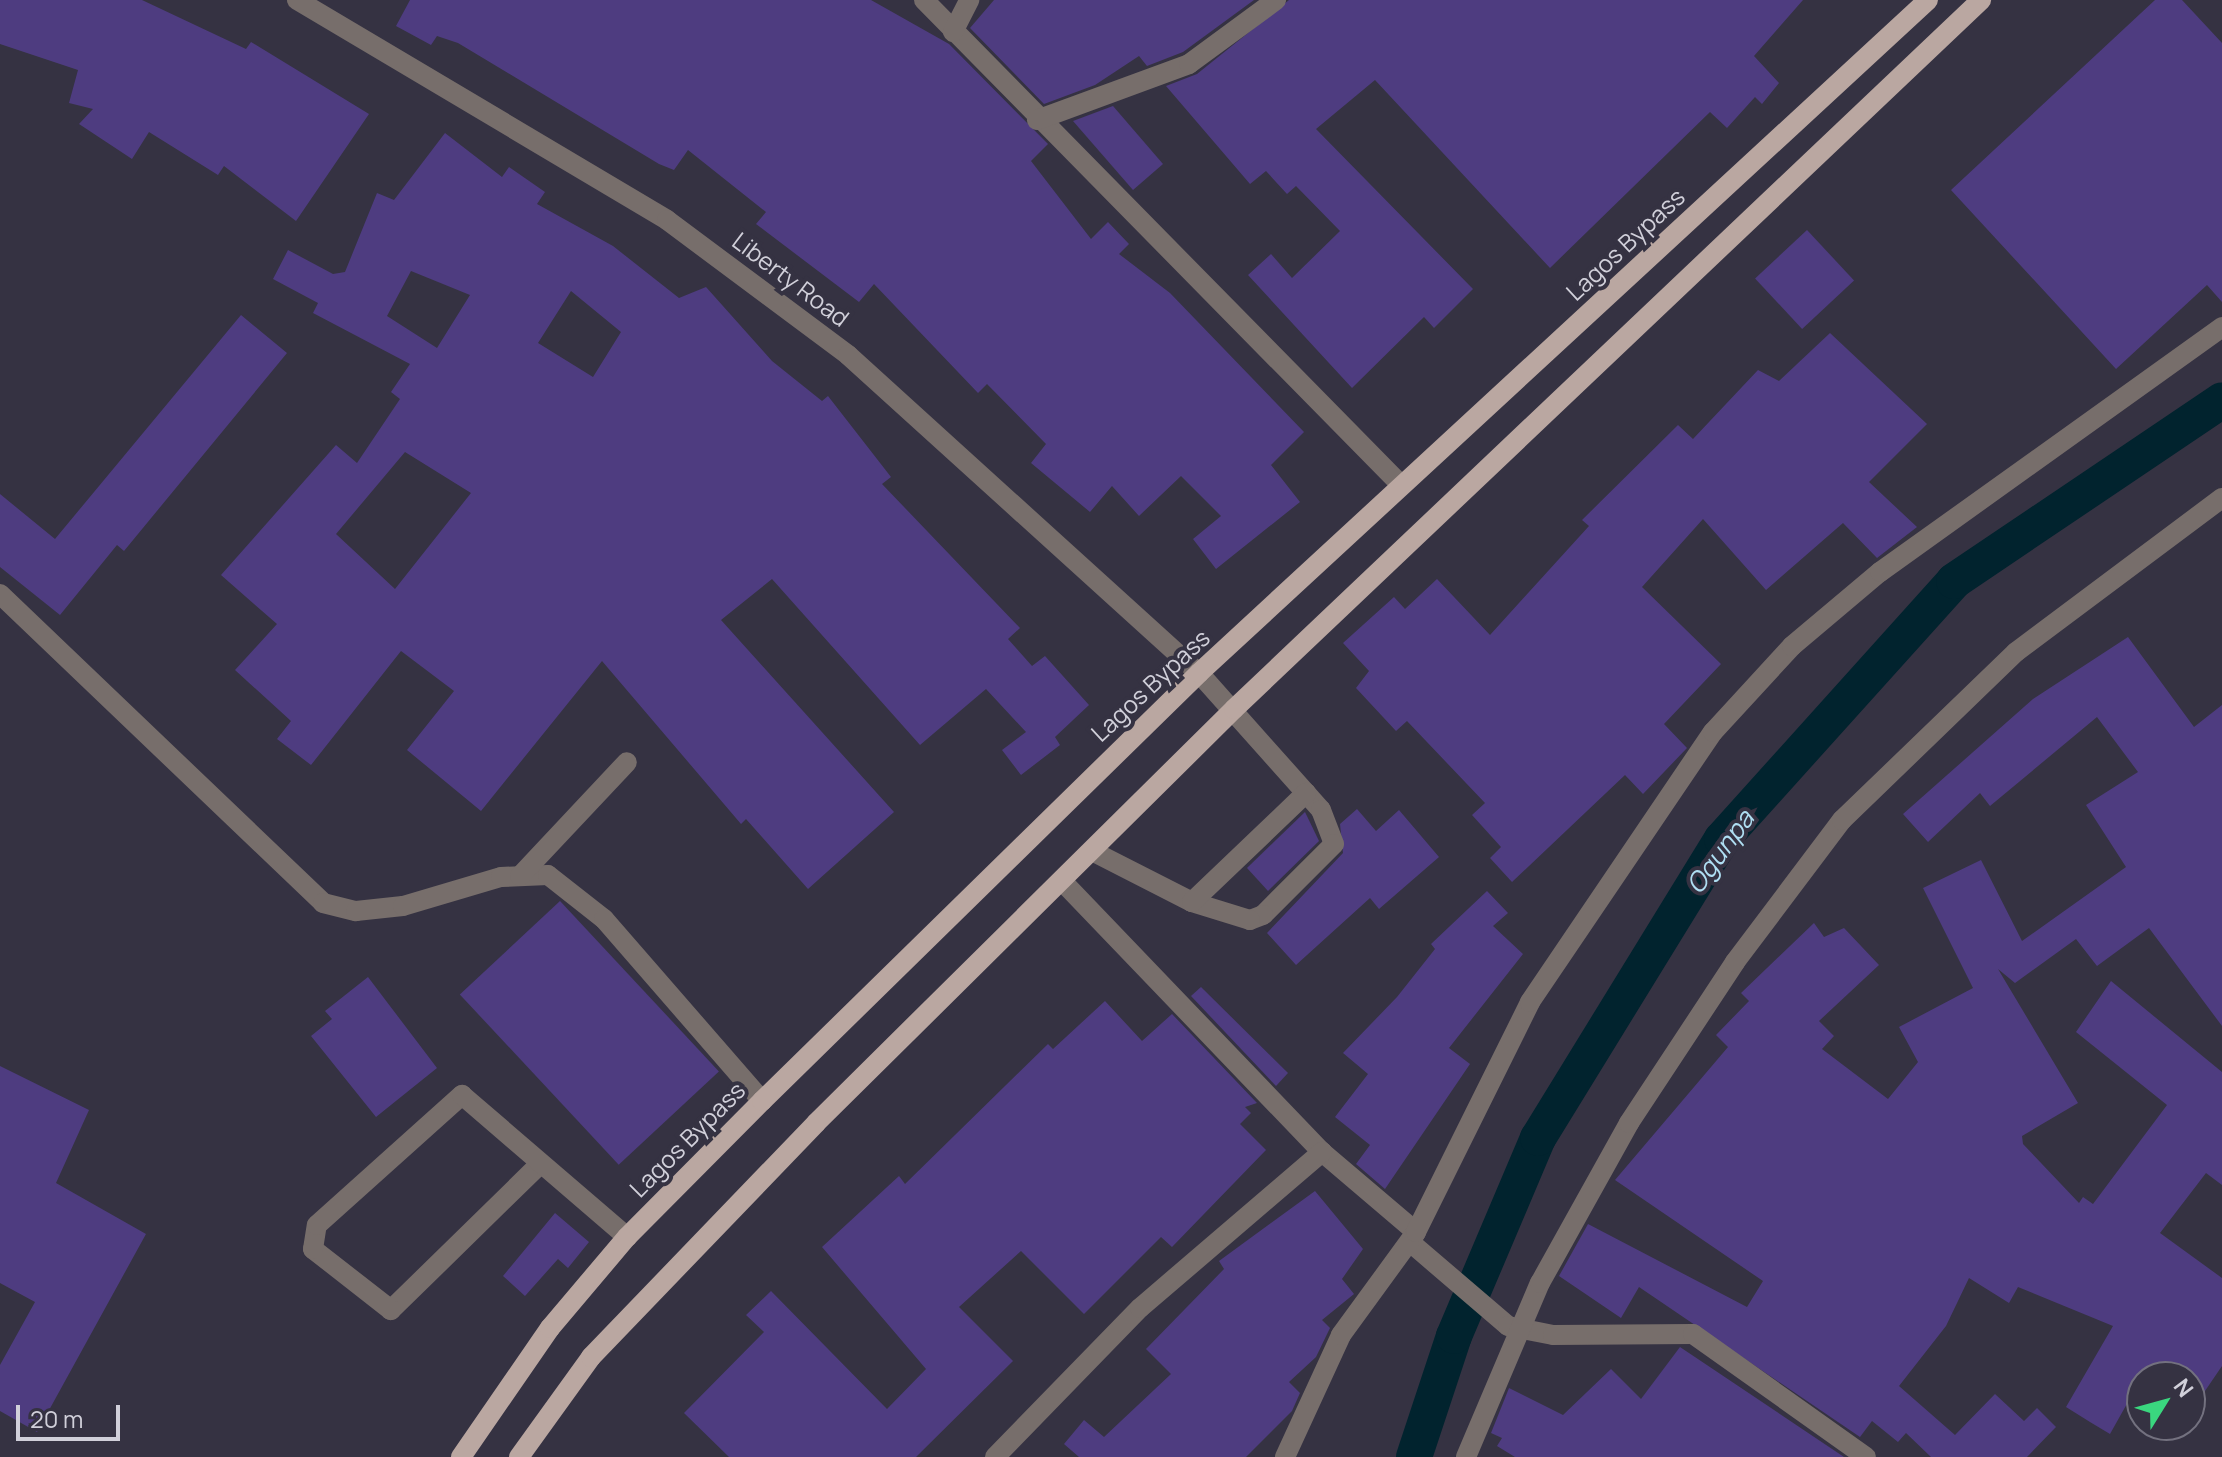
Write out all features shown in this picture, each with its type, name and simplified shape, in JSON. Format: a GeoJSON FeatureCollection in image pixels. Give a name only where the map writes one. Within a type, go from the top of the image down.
{"type":"FeatureCollection","features":[{"type":"Feature","properties":{"kind":"main road","name":"Lagos Bypass"},"geometry":{"type":"LineString","coordinates":[[461,1457],[541,1339],[627,1237],[762,1101],[1199,673],[1928,0]]}},
{"type":"Feature","properties":{"kind":"main road"},"geometry":{"type":"LineString","coordinates":[[519,1457],[591,1357],[667,1273],[1234,709],[1981,0]]}},
{"type":"Feature","properties":{"kind":"street","name":"Liberty Road"},"geometry":{"type":"LineString","coordinates":[[297,0],[590,171],[748,277],[848,355],[1199,673],[1306,793],[1332,829],[1327,856],[1250,920],[1192,902]]}},
{"type":"Feature","properties":{"kind":"street"},"geometry":{"type":"LineString","coordinates":[[924,0],[1037,120],[1401,485]]}},
{"type":"Feature","properties":{"kind":"street"},"geometry":{"type":"LineString","coordinates":[[953,32],[969,0]]}},
{"type":"Feature","properties":{"kind":"street"},"geometry":{"type":"LineString","coordinates":[[1037,120],[1189,64],[1276,0]]}},
{"type":"Feature","properties":{"kind":"street"},"geometry":{"type":"LineString","coordinates":[[1285,1457],[1341,1335],[1413,1237],[1530,1002],[1713,732],[1792,646],[1880,572],[2222,327]]}},
{"type":"Feature","properties":{"kind":"street"},"geometry":{"type":"LineString","coordinates":[[1466,1457],[1514,1329],[1629,1123],[1735,962],[1842,820],[2016,652],[2222,498]]}},
{"type":"Feature","properties":{"kind":"street"},"geometry":{"type":"LineString","coordinates":[[0,594],[323,903],[356,911],[403,906],[520,876],[548,875],[604,919],[762,1101]]}},
{"type":"Feature","properties":{"kind":"street"},"geometry":{"type":"LineString","coordinates":[[520,876],[627,762]]}},
{"type":"Feature","properties":{"kind":"street"},"geometry":{"type":"LineString","coordinates":[[1092,851],[1192,902],[1306,793]]}},
{"type":"Feature","properties":{"kind":"street"},"geometry":{"type":"LineString","coordinates":[[1062,881],[1322,1152],[1514,1329],[1693,1334],[1866,1457]]}},
{"type":"Feature","properties":{"kind":"street"},"geometry":{"type":"LineString","coordinates":[[540,1164],[391,1310],[313,1249],[317,1225],[462,1095],[472,1097],[540,1164],[627,1237]]}},
{"type":"Feature","properties":{"kind":"street"},"geometry":{"type":"LineString","coordinates":[[995,1457],[1140,1308],[1322,1152]]}},
{"type":"Feature","properties":{"kind":"building"},"geometry":{"type":"Polygon","coordinates":[[[0,0],[142,0],[246,49],[251,42],[369,114],[296,221],[224,166],[218,175],[149,132],[132,159],[79,124],[93,109],[69,103],[78,70],[0,44],[0,0]]]}},
{"type":"Feature","properties":{"kind":"building"},"geometry":{"type":"Polygon","coordinates":[[[410,0],[871,0],[949,44],[1048,144],[1031,161],[1091,239],[1108,222],[1129,244],[1119,254],[1170,293],[1304,432],[1271,465],[1300,502],[1216,569],[1193,539],[1221,516],[1181,476],[1139,516],[1112,486],[1090,512],[1031,463],[1046,444],[987,384],[978,393],[874,284],[859,302],[756,224],[766,212],[688,150],[674,170],[659,164],[458,43],[437,36],[431,45],[396,26],[410,0]]]}},
{"type":"Feature","properties":{"kind":"building"},"geometry":{"type":"Polygon","coordinates":[[[994,0],[1254,0],[1183,52],[1147,66],[1139,56],[1095,85],[1044,104],[970,28],[994,0]]]}},
{"type":"Feature","properties":{"kind":"building"},"geometry":{"type":"Polygon","coordinates":[[[1289,0],[1803,0],[1754,56],[1779,83],[1762,104],[1755,97],[1727,128],[1710,112],[1550,268],[1375,80],[1316,129],[1473,289],[1434,328],[1424,317],[1352,388],[1248,275],[1271,254],[1292,278],[1340,231],[1296,186],[1287,194],[1266,171],[1250,184],[1166,86],[1197,74],[1289,0]]]}},
{"type":"Feature","properties":{"kind":"building"},"geometry":{"type":"Polygon","coordinates":[[[2155,0],[2182,0],[2222,43],[2222,302],[2207,285],[2116,369],[1951,190],[2155,0]]]}},
{"type":"Feature","properties":{"kind":"building"},"geometry":{"type":"Polygon","coordinates":[[[1113,106],[1163,164],[1133,190],[1073,121],[1113,106]]]}},
{"type":"Feature","properties":{"kind":"building"},"geometry":{"type":"Polygon","coordinates":[[[445,133],[502,177],[509,167],[545,192],[537,204],[613,246],[679,298],[706,287],[772,361],[822,401],[828,396],[891,477],[882,484],[1020,628],[1008,639],[1032,666],[1045,656],[1089,705],[1055,737],[1060,745],[1021,775],[1002,750],[1026,732],[986,689],[920,745],[772,579],[721,620],[894,812],[808,889],[746,819],[741,824],[602,661],[481,811],[407,750],[454,691],[401,651],[311,765],[277,739],[291,721],[235,670],[277,624],[221,575],[336,445],[357,463],[400,399],[391,392],[410,364],[313,313],[318,303],[273,279],[288,250],[333,274],[345,272],[377,193],[394,200],[445,133]],[[411,271],[387,316],[437,348],[470,295],[411,271]],[[571,291],[538,343],[593,377],[621,332],[571,291]],[[405,452],[336,534],[395,589],[471,493],[405,452]]]}},
{"type":"Feature","properties":{"kind":"building"},"geometry":{"type":"Polygon","coordinates":[[[1807,230],[1854,280],[1802,329],[1755,278],[1807,230]]]}},
{"type":"Feature","properties":{"kind":"building"},"geometry":{"type":"Polygon","coordinates":[[[241,315],[287,353],[124,551],[117,545],[60,615],[0,567],[0,494],[55,539],[241,315]]]}},
{"type":"Feature","properties":{"kind":"building"},"geometry":{"type":"Polygon","coordinates":[[[1830,333],[1927,424],[1869,482],[1917,527],[1877,558],[1843,523],[1766,590],[1703,519],[1642,587],[1721,664],[1664,724],[1687,748],[1643,794],[1625,775],[1512,882],[1490,858],[1501,847],[1472,815],[1485,803],[1407,721],[1396,731],[1356,688],[1369,671],[1343,643],[1394,597],[1405,609],[1437,579],[1490,635],[1589,526],[1582,520],[1678,425],[1693,439],[1758,370],[1779,381],[1830,333]]]}},
{"type":"Feature","properties":{"kind":"building"},"geometry":{"type":"Polygon","coordinates":[[[2128,637],[2194,727],[2222,705],[2222,1026],[2149,928],[2097,966],[2076,939],[2015,983],[1998,969],[2078,1103],[2022,1136],[2023,1144],[2079,1203],[2083,1197],[2093,1204],[2167,1105],[2076,1032],[2111,981],[2222,1072],[2222,1185],[2206,1173],[2160,1233],[2222,1278],[2222,1366],[2206,1390],[2206,1361],[2126,1361],[2126,1406],[2110,1434],[2066,1407],[2113,1326],[2018,1287],[2009,1303],[1969,1278],[1946,1326],[1899,1386],[1955,1435],[1995,1394],[2024,1421],[2037,1408],[2056,1427],[2027,1457],[1931,1457],[1906,1433],[1898,1442],[1872,1421],[1860,1437],[1639,1287],[1621,1318],[1559,1276],[1588,1224],[1747,1307],[1763,1281],[1615,1180],[1728,1047],[1716,1035],[1749,1001],[1741,993],[1814,923],[1824,937],[1844,928],[1879,965],[1819,1021],[1834,1036],[1822,1049],[1888,1099],[1918,1062],[1899,1027],[1973,988],[1923,888],[1981,860],[2022,941],[2126,867],[2086,805],[2138,772],[2097,717],[1990,806],[1980,793],[1928,842],[1903,814],[2033,699],[2128,637]]]}},
{"type":"Feature","properties":{"kind":"building"},"geometry":{"type":"Polygon","coordinates":[[[1357,809],[1376,831],[1399,810],[1439,857],[1379,909],[1370,898],[1296,965],[1267,933],[1343,853],[1340,824],[1357,809]]]}},
{"type":"Feature","properties":{"kind":"building"},"geometry":{"type":"Polygon","coordinates":[[[1305,812],[1319,841],[1268,891],[1247,868],[1305,812]]]}},
{"type":"Feature","properties":{"kind":"building"},"geometry":{"type":"Polygon","coordinates":[[[1487,891],[1508,913],[1493,926],[1523,954],[1449,1048],[1470,1064],[1385,1189],[1356,1164],[1370,1145],[1335,1117],[1368,1074],[1343,1053],[1397,997],[1435,949],[1431,944],[1487,891]]]}},
{"type":"Feature","properties":{"kind":"building"},"geometry":{"type":"Polygon","coordinates":[[[560,901],[719,1071],[619,1165],[460,994],[560,901]]]}},
{"type":"Feature","properties":{"kind":"building"},"geometry":{"type":"Polygon","coordinates":[[[368,977],[437,1068],[376,1117],[311,1036],[332,1019],[325,1011],[368,977]]]}},
{"type":"Feature","properties":{"kind":"building"},"geometry":{"type":"Polygon","coordinates":[[[1201,987],[1288,1073],[1276,1086],[1191,996],[1201,987]]]}},
{"type":"Feature","properties":{"kind":"building"},"geometry":{"type":"Polygon","coordinates":[[[1105,1001],[1142,1041],[1172,1014],[1257,1103],[1245,1107],[1251,1113],[1240,1124],[1266,1150],[1172,1247],[1161,1237],[1084,1314],[1021,1251],[959,1307],[1013,1361],[916,1457],[729,1457],[684,1413],[764,1332],[746,1315],[771,1291],[887,1409],[926,1369],[822,1247],[899,1176],[905,1184],[1048,1044],[1053,1049],[1105,1001]]]}},
{"type":"Feature","properties":{"kind":"building"},"geometry":{"type":"Polygon","coordinates":[[[0,1066],[89,1110],[56,1183],[146,1234],[37,1432],[0,1411],[0,1365],[35,1302],[0,1283],[0,1066]]]}},
{"type":"Feature","properties":{"kind":"building"},"geometry":{"type":"Polygon","coordinates":[[[1315,1191],[1363,1249],[1342,1279],[1354,1294],[1322,1320],[1330,1328],[1316,1357],[1289,1382],[1300,1393],[1292,1411],[1246,1457],[1079,1457],[1064,1444],[1084,1420],[1104,1437],[1171,1374],[1146,1349],[1224,1269],[1219,1261],[1315,1191]]]}},
{"type":"Feature","properties":{"kind":"building"},"geometry":{"type":"Polygon","coordinates":[[[555,1213],[589,1242],[568,1268],[558,1259],[525,1296],[503,1276],[555,1213]]]}},
{"type":"Feature","properties":{"kind":"building"},"geometry":{"type":"Polygon","coordinates":[[[1680,1347],[1844,1457],[1515,1457],[1497,1446],[1502,1438],[1491,1433],[1509,1388],[1563,1415],[1611,1369],[1641,1399],[1680,1347]]]}},
{"type":"Feature","properties":{"kind":"waterway","name":"Ogunpa"},"geometry":{"type":"LineString","coordinates":[[1414,1457],[1454,1336],[1538,1138],[1722,839],[1954,581],[2222,400]]}}]}
